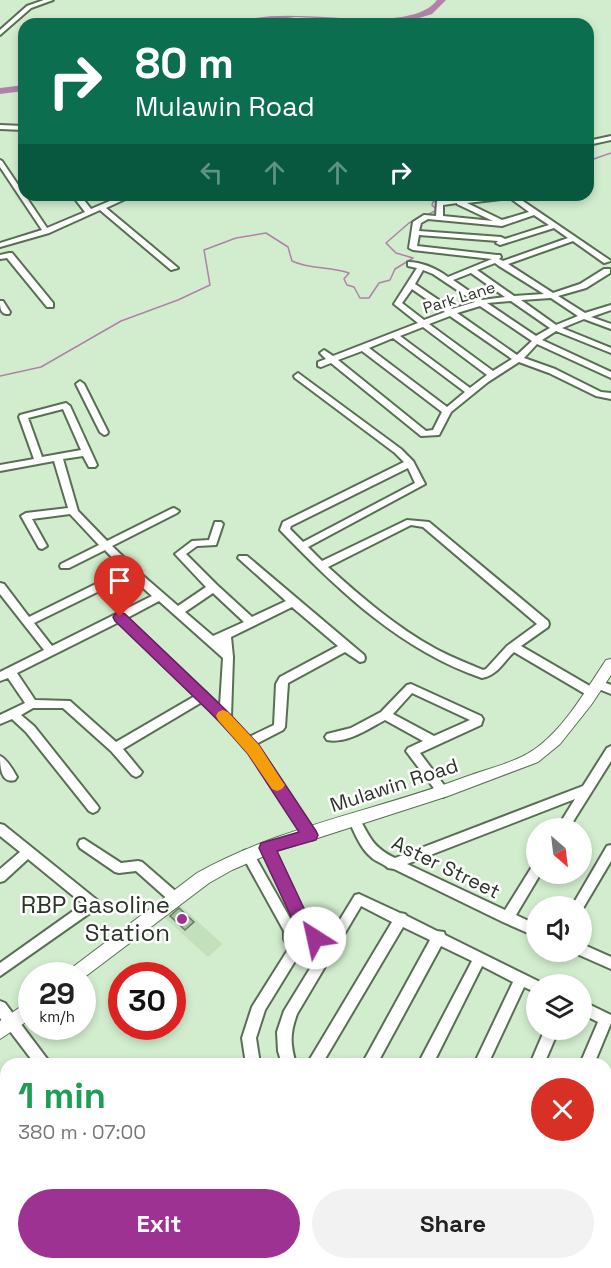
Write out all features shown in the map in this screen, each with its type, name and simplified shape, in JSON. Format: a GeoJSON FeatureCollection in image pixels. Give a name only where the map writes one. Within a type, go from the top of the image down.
{"type":"FeatureCollection","features":[{"type":"Feature","properties":{"kind":"main road","name":"Mulawin Road"},"geometry":{"type":"LineString","coordinates":[[92,962],[203,878],[248,855],[443,792],[546,751],[600,689],[611,664]]}},
{"type":"Feature","properties":{"kind":"main road"},"geometry":{"type":"LineString","coordinates":[[6,1027],[18,1018]]}},
{"type":"Feature","properties":{"kind":"street"},"geometry":{"type":"LineString","coordinates":[[0,33],[29,7],[50,0]]}},
{"type":"Feature","properties":{"kind":"street"},"geometry":{"type":"LineString","coordinates":[[0,127],[18,128]]}},
{"type":"Feature","properties":{"kind":"street"},"geometry":{"type":"LineString","coordinates":[[594,142],[611,138]]}},
{"type":"Feature","properties":{"kind":"street"},"geometry":{"type":"LineString","coordinates":[[0,162],[18,189]]}},
{"type":"Feature","properties":{"kind":"street"},"geometry":{"type":"LineString","coordinates":[[26,201],[46,231]]}},
{"type":"Feature","properties":{"kind":"street"},"geometry":{"type":"LineString","coordinates":[[81,201],[90,213]]}},
{"type":"Feature","properties":{"kind":"street"},"geometry":{"type":"LineString","coordinates":[[0,244],[46,231],[117,201]]}},
{"type":"Feature","properties":{"kind":"street"},"geometry":{"type":"LineString","coordinates":[[439,218],[440,203],[468,201]]}},
{"type":"Feature","properties":{"kind":"street"},"geometry":{"type":"LineString","coordinates":[[518,201],[609,260],[602,265],[609,271]]}},
{"type":"Feature","properties":{"kind":"street"},"geometry":{"type":"LineString","coordinates":[[460,202],[502,223]]}},
{"type":"Feature","properties":{"kind":"street"},"geometry":{"type":"LineString","coordinates":[[102,208],[174,268]]}},
{"type":"Feature","properties":{"kind":"street"},"geometry":{"type":"LineString","coordinates":[[535,212],[502,223],[427,217],[417,222],[413,248],[420,251],[498,260],[585,317],[611,327]]}},
{"type":"Feature","properties":{"kind":"street"},"geometry":{"type":"LineString","coordinates":[[498,260],[502,223]]}},
{"type":"Feature","properties":{"kind":"street"},"geometry":{"type":"LineString","coordinates":[[415,233],[500,241],[554,226]]}},
{"type":"Feature","properties":{"kind":"street"},"geometry":{"type":"LineString","coordinates":[[447,280],[498,260],[574,238]]}},
{"type":"Feature","properties":{"kind":"street"},"geometry":{"type":"LineString","coordinates":[[420,251],[410,284],[398,304],[492,375]]}},
{"type":"Feature","properties":{"kind":"street"},"geometry":{"type":"LineString","coordinates":[[0,256],[9,255],[50,305]]}},
{"type":"Feature","properties":{"kind":"street"},"geometry":{"type":"LineString","coordinates":[[416,266],[436,272],[536,342],[611,375]]}},
{"type":"Feature","properties":{"kind":"street"},"geometry":{"type":"LineString","coordinates":[[472,270],[555,328],[611,351]]}},
{"type":"Feature","properties":{"kind":"street","name":"Park Lane"},"geometry":{"type":"LineString","coordinates":[[321,364],[452,312],[503,298],[551,296],[583,286],[609,271]]}},
{"type":"Feature","properties":{"kind":"street"},"geometry":{"type":"LineString","coordinates":[[410,284],[518,359],[552,371],[599,394],[611,396]]}},
{"type":"Feature","properties":{"kind":"street"},"geometry":{"type":"LineString","coordinates":[[0,303],[6,312]]}},
{"type":"Feature","properties":{"kind":"street"},"geometry":{"type":"LineString","coordinates":[[324,353],[424,434],[436,433],[447,411],[492,375],[518,359],[555,328],[611,307]]}},
{"type":"Feature","properties":{"kind":"street"},"geometry":{"type":"LineString","coordinates":[[394,335],[470,392]]}},
{"type":"Feature","properties":{"kind":"street"},"geometry":{"type":"LineString","coordinates":[[364,348],[447,411]]}},
{"type":"Feature","properties":{"kind":"street"},"geometry":{"type":"LineString","coordinates":[[298,376],[399,451],[420,480],[418,486],[301,547]]}},
{"type":"Feature","properties":{"kind":"street"},"geometry":{"type":"LineString","coordinates":[[80,384],[104,432]]}},
{"type":"Feature","properties":{"kind":"street"},"geometry":{"type":"LineString","coordinates":[[39,460],[23,417],[66,406],[92,465]]}},
{"type":"Feature","properties":{"kind":"street"},"geometry":{"type":"LineString","coordinates":[[73,420],[93,412]]}},
{"type":"Feature","properties":{"kind":"street"},"geometry":{"type":"LineString","coordinates":[[0,468],[87,452]]}},
{"type":"Feature","properties":{"kind":"street"},"geometry":{"type":"LineString","coordinates":[[58,458],[73,511],[131,571],[213,641],[228,657]]}},
{"type":"Feature","properties":{"kind":"street"},"geometry":{"type":"LineString","coordinates":[[321,566],[410,522],[426,524],[544,624],[506,653],[494,670],[488,674],[482,674],[433,652],[416,641],[332,578],[285,530],[286,524],[410,464]]}},
{"type":"Feature","properties":{"kind":"street"},"geometry":{"type":"LineString","coordinates":[[42,546],[21,516],[73,511]]}},
{"type":"Feature","properties":{"kind":"street"},"geometry":{"type":"LineString","coordinates":[[65,567],[174,511]]}},
{"type":"Feature","properties":{"kind":"street"},"geometry":{"type":"LineString","coordinates":[[218,524],[213,543],[195,543],[180,554],[251,622]]}},
{"type":"Feature","properties":{"kind":"street"},"geometry":{"type":"LineString","coordinates":[[243,558],[360,658]]}},
{"type":"Feature","properties":{"kind":"street"},"geometry":{"type":"LineString","coordinates":[[28,622],[131,571]]}},
{"type":"Feature","properties":{"kind":"street"},"geometry":{"type":"LineString","coordinates":[[0,587],[51,652]]}},
{"type":"Feature","properties":{"kind":"street"},"geometry":{"type":"LineString","coordinates":[[179,611],[213,588]]}},
{"type":"Feature","properties":{"kind":"street"},"geometry":{"type":"LineString","coordinates":[[32,704],[5,675],[159,597]]}},
{"type":"Feature","properties":{"kind":"street"},"geometry":{"type":"LineString","coordinates":[[213,641],[293,602]]}},
{"type":"Feature","properties":{"kind":"street"},"geometry":{"type":"LineString","coordinates":[[120,617],[248,743],[310,835]]}},
{"type":"Feature","properties":{"kind":"street"},"geometry":{"type":"LineString","coordinates":[[225,718],[228,657],[226,634]]}},
{"type":"Feature","properties":{"kind":"street"},"geometry":{"type":"LineString","coordinates":[[514,646],[600,689]]}},
{"type":"Feature","properties":{"kind":"street"},"geometry":{"type":"LineString","coordinates":[[248,743],[279,727],[281,684],[284,680],[345,647]]}},
{"type":"Feature","properties":{"kind":"street"},"geometry":{"type":"LineString","coordinates":[[331,737],[354,732],[385,715],[411,688],[477,719],[477,722],[412,751],[443,792]]}},
{"type":"Feature","properties":{"kind":"street"},"geometry":{"type":"LineString","coordinates":[[115,748],[202,697]]}},
{"type":"Feature","properties":{"kind":"street"},"geometry":{"type":"LineString","coordinates":[[0,720],[32,704],[66,704],[115,748],[136,772]]}},
{"type":"Feature","properties":{"kind":"street"},"geometry":{"type":"LineString","coordinates":[[13,714],[30,729],[93,808]]}},
{"type":"Feature","properties":{"kind":"street"},"geometry":{"type":"LineString","coordinates":[[385,715],[434,742]]}},
{"type":"Feature","properties":{"kind":"street"},"geometry":{"type":"LineString","coordinates":[[569,818],[611,751]]}},
{"type":"Feature","properties":{"kind":"street"},"geometry":{"type":"LineString","coordinates":[[0,761],[11,777]]}},
{"type":"Feature","properties":{"kind":"street"},"geometry":{"type":"LineString","coordinates":[[392,864],[586,790]]}},
{"type":"Feature","properties":{"kind":"street","name":"Aster Street"},"geometry":{"type":"LineString","coordinates":[[354,819],[369,847],[377,855],[526,926]]}},
{"type":"Feature","properties":{"kind":"street"},"geometry":{"type":"LineString","coordinates":[[0,829],[93,904],[0,970]]}},
{"type":"Feature","properties":{"kind":"street"},"geometry":{"type":"LineString","coordinates":[[84,844],[119,868],[138,866],[176,899]]}},
{"type":"Feature","properties":{"kind":"street"},"geometry":{"type":"LineString","coordinates":[[267,848],[303,924]]}},
{"type":"Feature","properties":{"kind":"street"},"geometry":{"type":"LineString","coordinates":[[584,896],[611,850]]}},
{"type":"Feature","properties":{"kind":"street"},"geometry":{"type":"LineString","coordinates":[[0,877],[28,852]]}},
{"type":"Feature","properties":{"kind":"street"},"geometry":{"type":"LineString","coordinates":[[248,855],[290,930],[289,940],[297,947],[308,946],[315,938],[312,928],[303,924],[296,925],[290,930]]}},
{"type":"Feature","properties":{"kind":"street"},"geometry":{"type":"LineString","coordinates":[[507,918],[528,884]]}},
{"type":"Feature","properties":{"kind":"street"},"geometry":{"type":"LineString","coordinates":[[268,891],[285,885]]}},
{"type":"Feature","properties":{"kind":"street"},"geometry":{"type":"LineString","coordinates":[[287,1058],[284,1032],[291,1011],[359,899],[439,936],[526,982]]}},
{"type":"Feature","properties":{"kind":"street"},"geometry":{"type":"LineString","coordinates":[[318,1058],[401,918]]}},
{"type":"Feature","properties":{"kind":"street"},"geometry":{"type":"LineString","coordinates":[[372,1058],[439,936]]}},
{"type":"Feature","properties":{"kind":"street"},"geometry":{"type":"LineString","coordinates":[[252,1058],[249,1038],[259,1006],[297,947]]}},
{"type":"Feature","properties":{"kind":"street"},"geometry":{"type":"LineString","coordinates":[[592,954],[611,963]]}},
{"type":"Feature","properties":{"kind":"street"},"geometry":{"type":"LineString","coordinates":[[428,1058],[480,958]]}},
{"type":"Feature","properties":{"kind":"street"},"geometry":{"type":"LineString","coordinates":[[484,1058],[521,980]]}},
{"type":"Feature","properties":{"kind":"street"},"geometry":{"type":"LineString","coordinates":[[0,1007],[6,1027],[34,1058]]}},
{"type":"Feature","properties":{"kind":"street"},"geometry":{"type":"LineString","coordinates":[[590,1058],[606,1019],[592,1012]]}},
{"type":"Feature","properties":{"kind":"street"},"geometry":{"type":"LineString","coordinates":[[540,1058],[547,1040]]}},
{"type":"Feature","properties":{"kind":"shaded area"},"geometry":{"type":"Polygon","coordinates":[[[180,905],[222,944],[208,957],[164,917],[180,905]]]}},
{"type":"Feature","properties":{"kind":"building","name":"RBP Gasoline Station"},"geometry":{"type":"Polygon","coordinates":[[[179,908],[194,922],[185,930],[170,916],[179,908]]]}},
{"type":"Feature","properties":{"kind":"waterway"},"geometry":{"type":"LineString","coordinates":[[397,18],[416,17],[429,13],[442,0]]}},
{"type":"Feature","properties":{"kind":"waterway"},"geometry":{"type":"LineString","coordinates":[[258,18],[276,15],[378,18]]}},
{"type":"Feature","properties":{"kind":"waterway"},"geometry":{"type":"LineString","coordinates":[[378,18],[397,18]]}},
{"type":"Feature","properties":{"kind":"waterway"},"geometry":{"type":"LineString","coordinates":[[0,91],[18,89]]}},
{"type":"Feature","properties":{"kind":"waterway"},"geometry":{"type":"LineString","coordinates":[[594,159],[611,153]]}},
{"type":"Feature","properties":{"kind":"waterway"},"geometry":{"type":"LineString","coordinates":[[425,216],[437,210],[432,205],[436,201]]}},
{"type":"Feature","properties":{"kind":"waterway"},"geometry":{"type":"LineString","coordinates":[[0,376],[41,367],[121,321],[178,300],[210,285],[204,250],[236,238],[266,233],[288,247],[292,261],[306,266],[349,273],[344,279],[347,285],[354,287],[360,298],[369,298],[379,283],[390,280],[395,269],[413,258],[396,253],[386,243],[409,223],[420,218]]}},
{"type":"Feature","properties":{"kind":"slow traffic"},"geometry":{"type":"LineString","coordinates":[[223,716],[254,749],[277,785]]}},
{"type":"Feature","properties":{"kind":"place","name":"RBP Gasoline Station"},"geometry":{"type":"Point","coordinates":[182,919]}},
{"type":"Feature","properties":{"kind":"route"},"geometry":{"type":"LineString","coordinates":[[120,617],[254,749],[310,835],[267,848],[303,924],[312,928],[315,938]]}}]}
